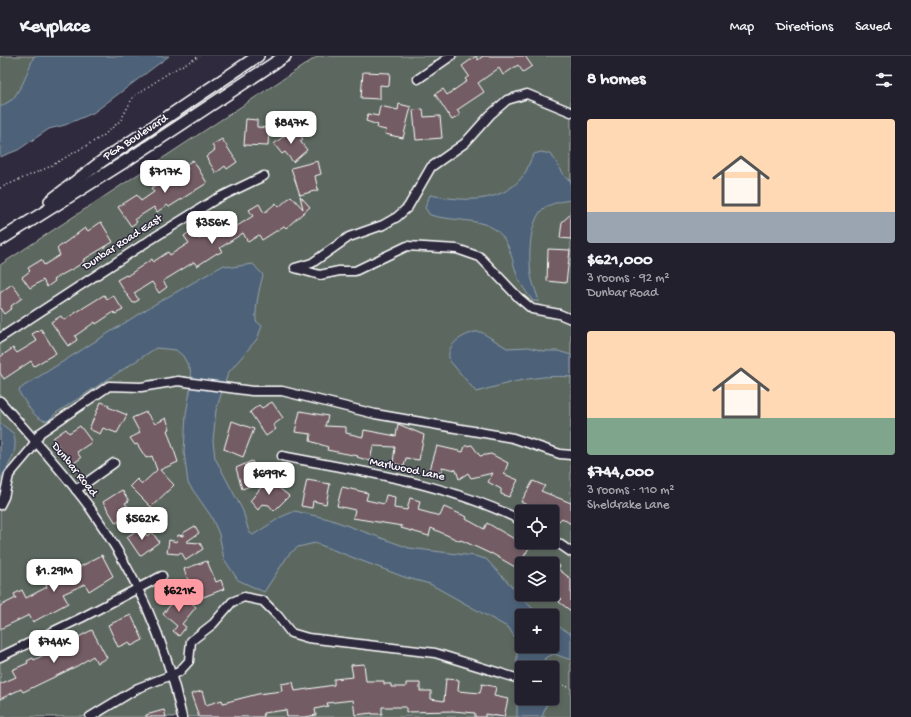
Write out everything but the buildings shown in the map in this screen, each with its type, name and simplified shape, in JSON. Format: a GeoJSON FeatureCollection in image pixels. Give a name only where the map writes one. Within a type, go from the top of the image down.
{"type":"FeatureCollection","features":[{"type":"Feature","properties":{"kind":"main road","name":"PGA Boulevard"},"geometry":{"type":"LineString","coordinates":[[0,240],[102,161],[258,56]]}},
{"type":"Feature","properties":{"kind":"main road","name":"PGA Boulevard"},"geometry":{"type":"LineString","coordinates":[[0,240],[128,159],[285,56]]}},
{"type":"Feature","properties":{"kind":"street"},"geometry":{"type":"LineString","coordinates":[[418,79],[451,56]]}},
{"type":"Feature","properties":{"kind":"street"},"geometry":{"type":"LineString","coordinates":[[571,112],[527,94],[507,100],[490,115],[465,143],[431,167],[408,207],[397,217],[383,225],[349,237],[312,263],[295,268],[320,275],[339,271],[355,271],[407,246],[457,250],[480,257],[503,279],[519,298],[532,309],[559,314],[571,319]]}},
{"type":"Feature","properties":{"kind":"street","name":"Dunbar Road East"},"geometry":{"type":"LineString","coordinates":[[0,338],[170,228],[216,200],[264,176]]}},
{"type":"Feature","properties":{"kind":"street"},"geometry":{"type":"LineString","coordinates":[[0,505],[4,497],[9,475],[40,433],[110,386],[141,386],[184,381],[252,391],[282,391],[375,414],[514,438],[560,454],[571,455]]}},
{"type":"Feature","properties":{"kind":"street","name":"Dunbar Road"},"geometry":{"type":"LineString","coordinates":[[0,401],[76,490],[106,532],[137,588],[152,620],[172,674],[182,717]]}},
{"type":"Feature","properties":{"kind":"street","name":"Marlwood Lane"},"geometry":{"type":"LineString","coordinates":[[282,456],[453,492],[494,507],[515,518]]}},
{"type":"Feature","properties":{"kind":"street"},"geometry":{"type":"LineString","coordinates":[[76,490],[114,463]]}},
{"type":"Feature","properties":{"kind":"street"},"geometry":{"type":"LineString","coordinates":[[559,544],[571,552]]}},
{"type":"Feature","properties":{"kind":"street"},"geometry":{"type":"LineString","coordinates":[[0,657],[81,618],[162,576]]}},
{"type":"Feature","properties":{"kind":"street"},"geometry":{"type":"LineString","coordinates":[[90,717],[92,714],[138,688],[179,672],[189,661],[192,640],[213,624],[232,602],[244,598],[263,601],[278,616],[291,633],[308,638],[435,653],[515,678]]}},
{"type":"Feature","properties":{"kind":"path"},"geometry":{"type":"LineString","coordinates":[[0,188],[49,167],[103,136],[121,120],[133,97],[170,72],[200,56]]}},
{"type":"Feature","properties":{"kind":"path"},"geometry":{"type":"LineString","coordinates":[[559,683],[571,688]]}},
{"type":"Feature","properties":{"kind":"shaded area"},"geometry":{"type":"Polygon","coordinates":[[[0,56],[124,56],[0,138],[0,56]]]}},
{"type":"Feature","properties":{"kind":"shaded area"},"geometry":{"type":"Polygon","coordinates":[[[318,56],[571,56],[571,717],[0,717],[0,265],[318,56]]]}},
{"type":"Feature","properties":{"kind":"water"},"geometry":{"type":"Polygon","coordinates":[[[34,56],[169,56],[93,113],[65,125],[49,129],[18,150],[0,157],[0,107],[13,99],[23,83],[34,56]]]}},
{"type":"Feature","properties":{"kind":"water"},"geometry":{"type":"Polygon","coordinates":[[[541,152],[551,154],[566,178],[571,181],[571,200],[557,202],[544,208],[535,222],[530,242],[530,263],[532,280],[539,301],[533,301],[520,282],[510,252],[504,238],[499,232],[484,224],[430,215],[425,208],[430,195],[455,199],[480,199],[504,192],[523,176],[534,154],[541,152]]]}},
{"type":"Feature","properties":{"kind":"water"},"geometry":{"type":"Polygon","coordinates":[[[253,264],[263,275],[256,316],[256,321],[262,326],[257,339],[228,373],[216,410],[213,441],[215,458],[243,511],[249,532],[253,535],[281,517],[295,511],[329,519],[409,548],[474,556],[486,559],[515,590],[515,601],[525,601],[533,609],[515,609],[515,638],[509,628],[430,584],[404,577],[315,543],[298,547],[289,554],[264,592],[238,580],[224,559],[219,534],[211,516],[188,483],[184,452],[186,414],[192,380],[190,369],[183,356],[176,350],[156,348],[56,413],[48,421],[35,415],[20,394],[19,390],[24,386],[150,307],[224,265],[232,267],[253,264]]]}},
{"type":"Feature","properties":{"kind":"water"},"geometry":{"type":"Polygon","coordinates":[[[475,332],[481,332],[507,348],[529,347],[543,351],[558,351],[571,355],[571,377],[559,376],[535,378],[476,392],[450,361],[449,355],[452,346],[460,338],[475,332]]]}},
{"type":"Feature","properties":{"kind":"water"},"geometry":{"type":"Polygon","coordinates":[[[0,423],[13,433],[15,446],[12,458],[0,480],[0,423]]]}},
{"type":"Feature","properties":{"kind":"water"},"geometry":{"type":"Polygon","coordinates":[[[559,626],[571,634],[571,660],[554,654],[545,658],[544,661],[517,661],[517,653],[559,653],[559,626]]]}},
{"type":"Feature","properties":{"kind":"water"},"geometry":{"type":"Polygon","coordinates":[[[517,705],[546,705],[542,717],[517,717],[517,705]]]}}]}
